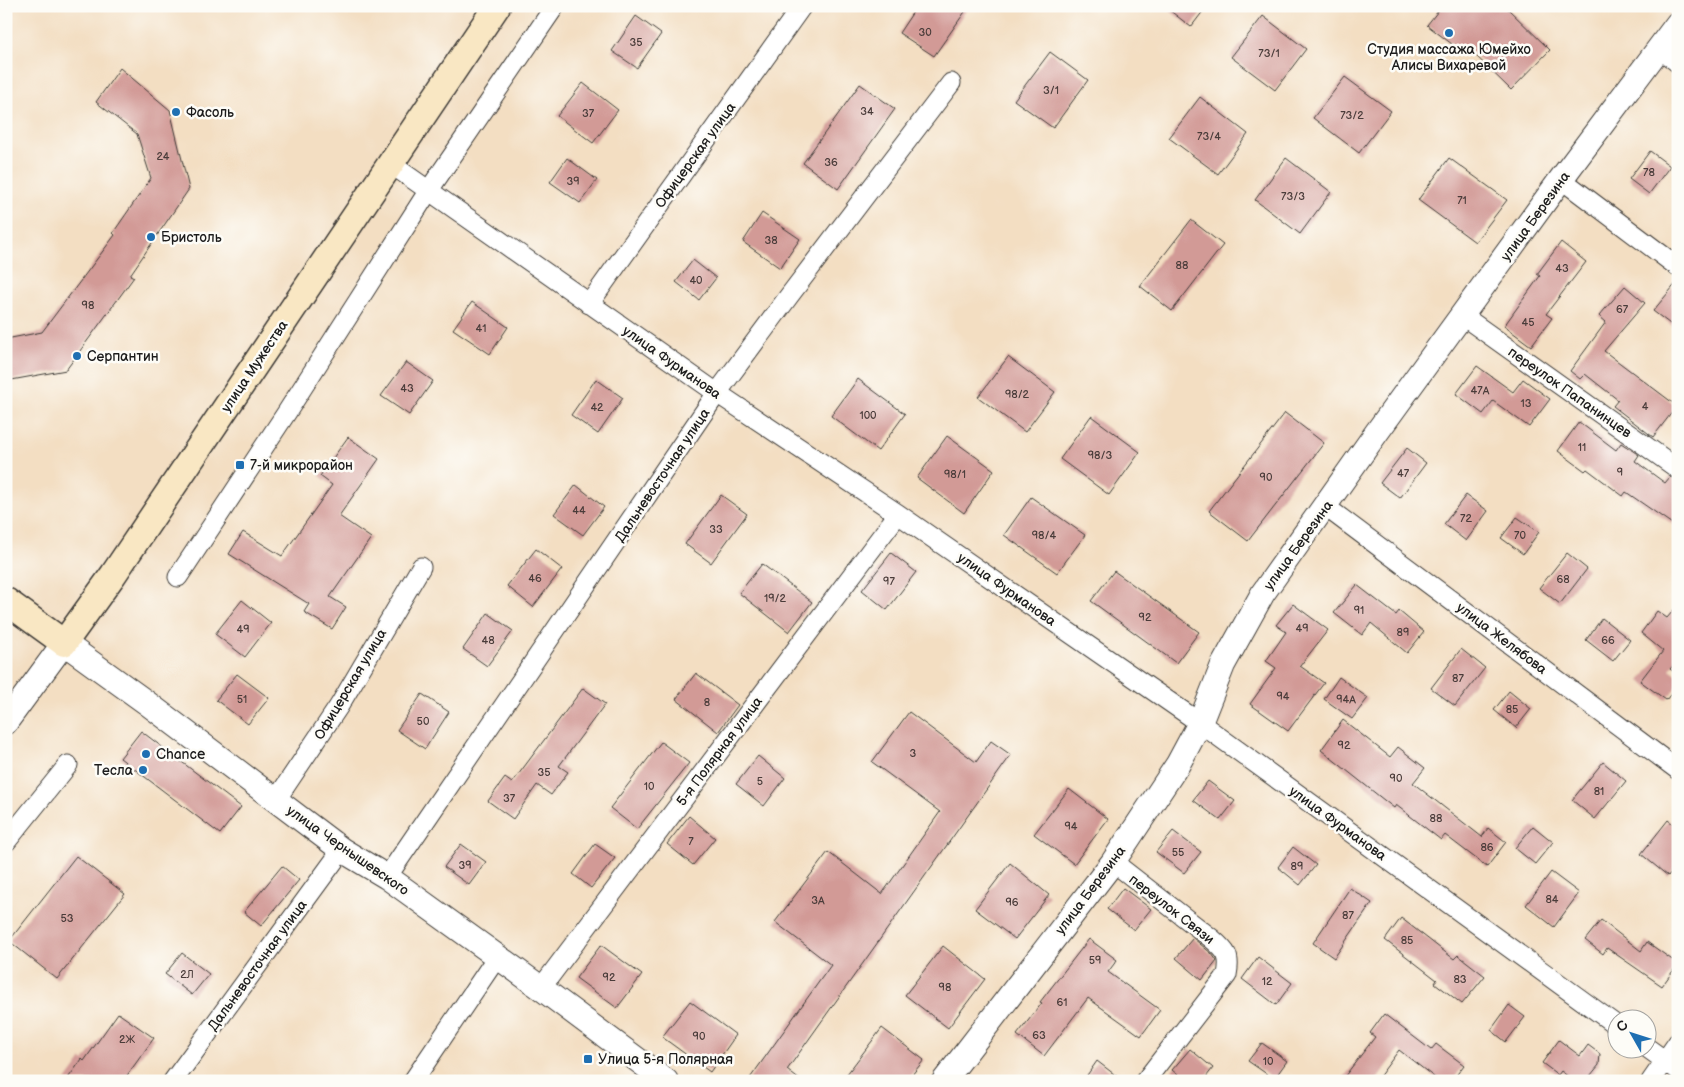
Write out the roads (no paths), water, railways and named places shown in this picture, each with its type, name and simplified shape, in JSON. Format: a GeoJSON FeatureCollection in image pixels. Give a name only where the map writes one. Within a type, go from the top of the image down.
{"type":"FeatureCollection","features":[{"type":"Feature","properties":{"kind":"main road","name":"улица Мужества"},"geometry":{"type":"LineString","coordinates":[[64,643],[113,575],[497,6]]}},
{"type":"Feature","properties":{"kind":"main road","name":"улица Чернышевского"},"geometry":{"type":"LineString","coordinates":[[6,601],[64,643]]}},
{"type":"Feature","properties":{"kind":"street"},"geometry":{"type":"LineString","coordinates":[[178,577],[287,412],[429,190],[555,6]]}},
{"type":"Feature","properties":{"kind":"street","name":"Офицерская улица"},"geometry":{"type":"LineString","coordinates":[[589,304],[802,6]]}},
{"type":"Feature","properties":{"kind":"street","name":"улица Березина"},"geometry":{"type":"LineString","coordinates":[[944,1081],[1112,862],[1178,764],[1200,723],[1223,665],[1263,594],[1377,432],[1463,316],[1560,179],[1678,23]]}},
{"type":"Feature","properties":{"kind":"street"},"geometry":{"type":"LineString","coordinates":[[1659,48],[1678,63]]}},
{"type":"Feature","properties":{"kind":"street","name":"Дальневосточная улица"},"geometry":{"type":"LineString","coordinates":[[387,877],[717,394],[788,296],[951,83]]}},
{"type":"Feature","properties":{"kind":"street","name":"улица Фурманова"},"geometry":{"type":"LineString","coordinates":[[391,164],[717,394],[898,514],[1200,723],[1606,1018]]}},
{"type":"Feature","properties":{"kind":"street"},"geometry":{"type":"LineString","coordinates":[[1560,179],[1678,267]]}},
{"type":"Feature","properties":{"kind":"street","name":"переулок Папанинцев"},"geometry":{"type":"LineString","coordinates":[[1463,316],[1678,469]]}},
{"type":"Feature","properties":{"kind":"street","name":"улица Желябова"},"geometry":{"type":"LineString","coordinates":[[1326,506],[1678,770]]}},
{"type":"Feature","properties":{"kind":"street","name":"5-я Полярная улица"},"geometry":{"type":"LineString","coordinates":[[541,988],[898,514]]}},
{"type":"Feature","properties":{"kind":"street","name":"Офицерская улица"},"geometry":{"type":"LineString","coordinates":[[276,800],[339,706],[421,567]]}},
{"type":"Feature","properties":{"kind":"street","name":"улица Мужества"},"geometry":{"type":"LineString","coordinates":[[6,722],[64,643]]}},
{"type":"Feature","properties":{"kind":"street","name":"улица Чернышевского"},"geometry":{"type":"LineString","coordinates":[[64,643],[342,850],[387,877],[666,1081]]}},
{"type":"Feature","properties":{"kind":"street"},"geometry":{"type":"LineString","coordinates":[[6,842],[68,765]]}},
{"type":"Feature","properties":{"kind":"street","name":"Дальневосточная улица"},"geometry":{"type":"LineString","coordinates":[[173,1081],[342,850]]}},
{"type":"Feature","properties":{"kind":"street","name":"переулок Связи"},"geometry":{"type":"LineString","coordinates":[[1112,862],[1211,938],[1225,951],[1229,962],[1227,975],[1145,1081]]}},
{"type":"Feature","properties":{"kind":"street"},"geometry":{"type":"LineString","coordinates":[[413,1081],[496,957]]}},
{"type":"Feature","properties":{"kind":"street"},"geometry":{"type":"LineString","coordinates":[[1651,1081],[1671,1065],[1678,1042]]}},
{"type":"Feature","properties":{"kind":"street"},"geometry":{"type":"LineString","coordinates":[[1656,1054],[1671,1065]]}},
{"type":"Feature","properties":{"kind":"place","name":"Студия массажа Юмейхо Алисы Вихаревой"},"geometry":{"type":"Point","coordinates":[1449,33]}},
{"type":"Feature","properties":{"kind":"place","name":"Фасоль"},"geometry":{"type":"Point","coordinates":[176,112]}},
{"type":"Feature","properties":{"kind":"place","name":"Бристоль"},"geometry":{"type":"Point","coordinates":[151,237]}},
{"type":"Feature","properties":{"kind":"place","name":"Серпантин"},"geometry":{"type":"Point","coordinates":[77,356]}},
{"type":"Feature","properties":{"kind":"place","name":"7-й микрорайон"},"geometry":{"type":"Point","coordinates":[240,465]}},
{"type":"Feature","properties":{"kind":"place","name":"Chance"},"geometry":{"type":"Point","coordinates":[146,754]}},
{"type":"Feature","properties":{"kind":"place","name":"Тесла"},"geometry":{"type":"Point","coordinates":[143,770]}},
{"type":"Feature","properties":{"kind":"place","name":"Улица 5-я Полярная"},"geometry":{"type":"Point","coordinates":[588,1059]}}]}
